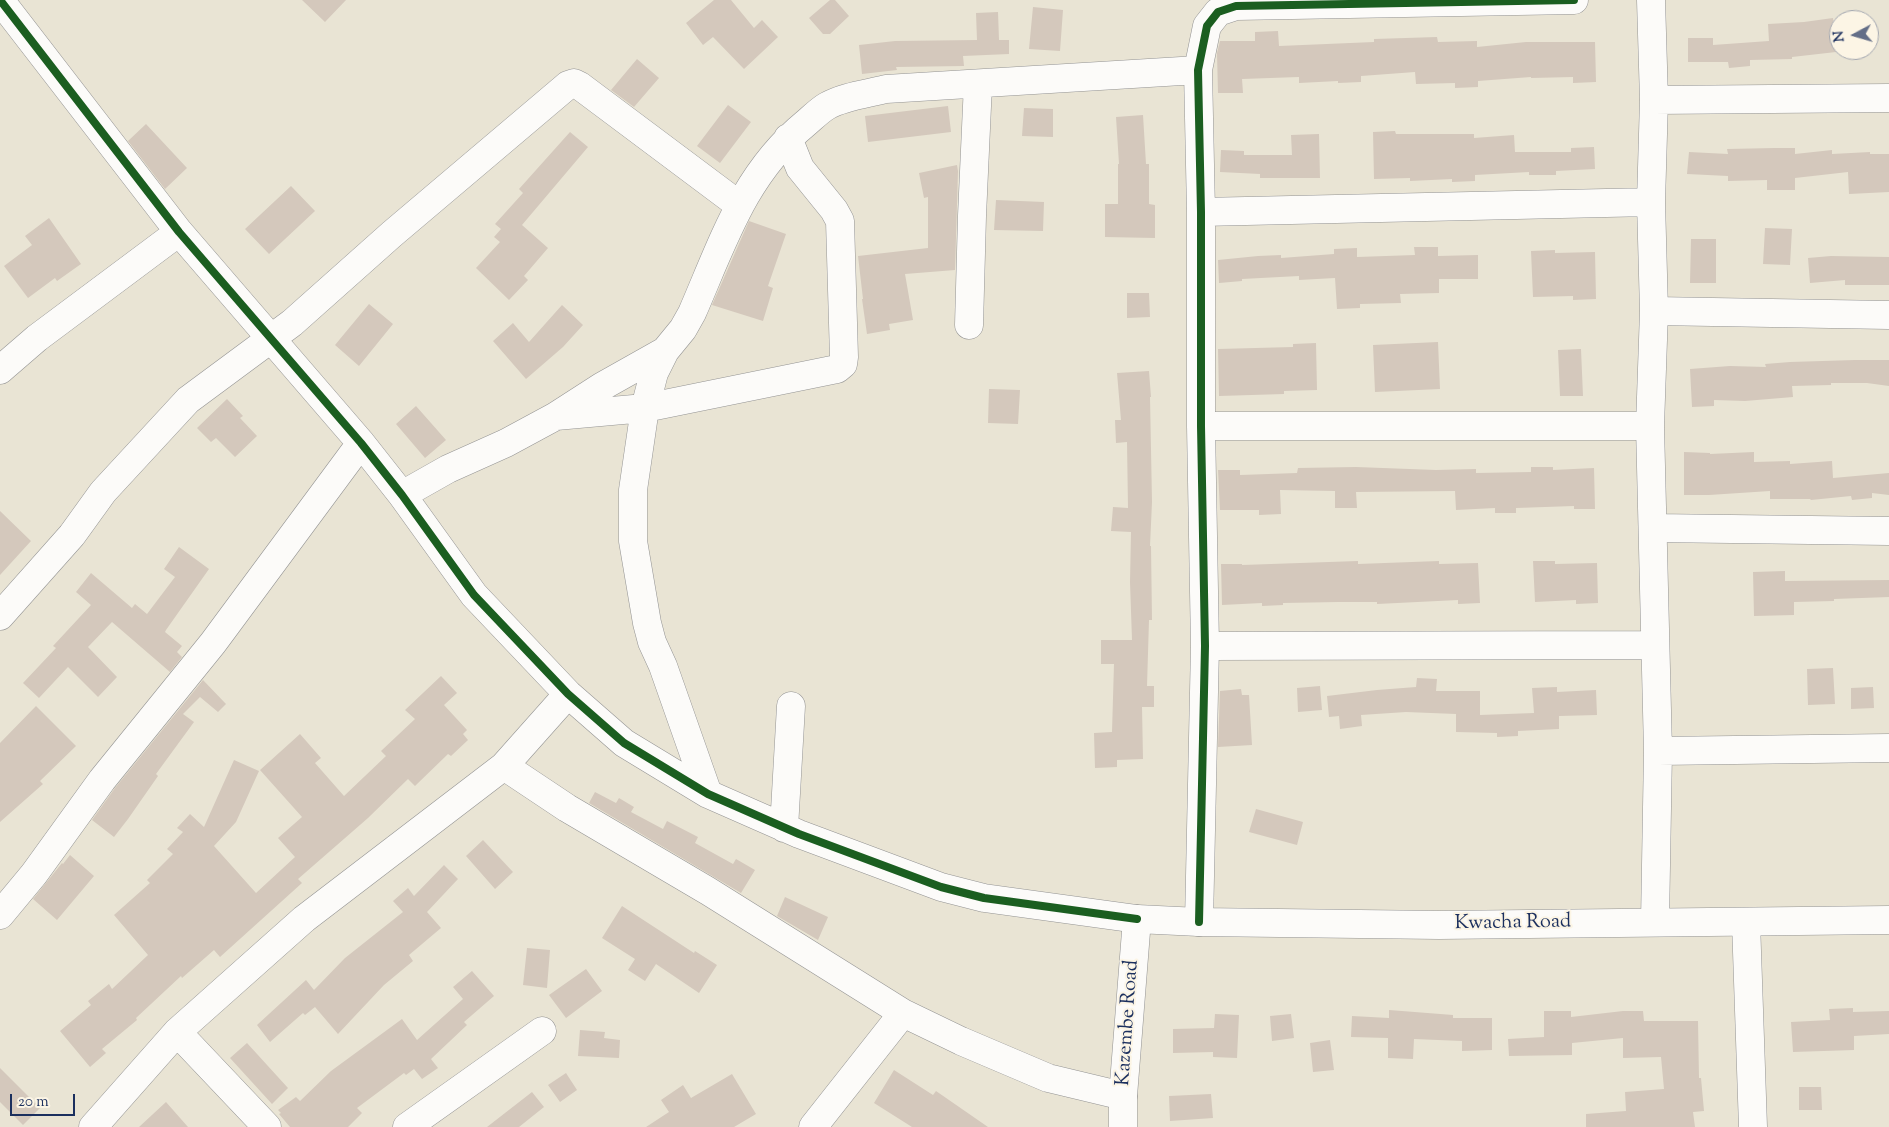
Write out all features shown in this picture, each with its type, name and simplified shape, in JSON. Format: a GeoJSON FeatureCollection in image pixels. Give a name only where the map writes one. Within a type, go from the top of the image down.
{"type":"FeatureCollection","features":[{"type":"Feature","properties":{"kind":"street","name":"Kwacha Road"},"geometry":{"type":"LineString","coordinates":[[0,0],[179,232],[361,443],[402,495],[474,595],[568,694],[624,743],[708,794],[784,828],[941,887],[984,898],[1137,920],[1439,925],[1889,920]]}},
{"type":"Feature","properties":{"kind":"street"},"geometry":{"type":"LineString","coordinates":[[1199,922],[1205,646],[1198,70],[1207,26],[1218,12],[1236,6],[1574,0]]}},
{"type":"Feature","properties":{"kind":"street"},"geometry":{"type":"LineString","coordinates":[[1651,0],[1654,100],[1651,202],[1654,312],[1650,426],[1658,751],[1655,922]]}},
{"type":"Feature","properties":{"kind":"street"},"geometry":{"type":"LineString","coordinates":[[708,794],[646,623],[633,541],[632,490],[645,408],[654,373],[665,351],[683,329],[692,313],[739,205],[764,166],[788,138],[827,106],[844,99],[886,89],[1198,70]]}},
{"type":"Feature","properties":{"kind":"street"},"geometry":{"type":"LineString","coordinates":[[0,616],[72,535],[103,492],[188,400],[292,323],[414,216],[568,86],[574,83],[580,86],[739,205]]}},
{"type":"Feature","properties":{"kind":"street"},"geometry":{"type":"LineString","coordinates":[[969,325],[978,84]]}},
{"type":"Feature","properties":{"kind":"street"},"geometry":{"type":"LineString","coordinates":[[1654,100],[1889,98]]}},
{"type":"Feature","properties":{"kind":"street"},"geometry":{"type":"LineString","coordinates":[[556,416],[645,408],[837,370],[843,364],[840,222],[834,210],[800,168],[788,138]]}},
{"type":"Feature","properties":{"kind":"street"},"geometry":{"type":"LineString","coordinates":[[1201,212],[1651,202]]}},
{"type":"Feature","properties":{"kind":"street"},"geometry":{"type":"LineString","coordinates":[[0,370],[37,338],[179,232]]}},
{"type":"Feature","properties":{"kind":"street"},"geometry":{"type":"LineString","coordinates":[[1654,312],[1889,315]]}},
{"type":"Feature","properties":{"kind":"street"},"geometry":{"type":"LineString","coordinates":[[402,495],[448,469],[506,443],[556,416],[601,387],[665,351]]}},
{"type":"Feature","properties":{"kind":"street"},"geometry":{"type":"LineString","coordinates":[[1201,426],[1650,426]]}},
{"type":"Feature","properties":{"kind":"street"},"geometry":{"type":"LineString","coordinates":[[0,915],[34,874],[102,780],[213,643],[361,443]]}},
{"type":"Feature","properties":{"kind":"street"},"geometry":{"type":"LineString","coordinates":[[1653,528],[1889,531]]}},
{"type":"Feature","properties":{"kind":"street"},"geometry":{"type":"LineString","coordinates":[[1205,646],[1654,644]]}},
{"type":"Feature","properties":{"kind":"street"},"geometry":{"type":"LineString","coordinates":[[93,1127],[177,1032],[304,919],[504,766],[568,694]]}},
{"type":"Feature","properties":{"kind":"street"},"geometry":{"type":"LineString","coordinates":[[784,828],[792,706]]}},
{"type":"Feature","properties":{"kind":"street"},"geometry":{"type":"LineString","coordinates":[[1658,751],[1889,748]]}},
{"type":"Feature","properties":{"kind":"street"},"geometry":{"type":"LineString","coordinates":[[504,766],[567,808],[708,891],[903,1013],[961,1041],[1048,1078],[1123,1096]]}},
{"type":"Feature","properties":{"kind":"street","name":"Kazembe Road"},"geometry":{"type":"LineString","coordinates":[[1123,1127],[1123,1096],[1137,920]]}},
{"type":"Feature","properties":{"kind":"street"},"geometry":{"type":"LineString","coordinates":[[1746,922],[1753,1127]]}},
{"type":"Feature","properties":{"kind":"street"},"geometry":{"type":"LineString","coordinates":[[813,1127],[903,1013]]}},
{"type":"Feature","properties":{"kind":"street"},"geometry":{"type":"LineString","coordinates":[[407,1127],[542,1031]]}},
{"type":"Feature","properties":{"kind":"street"},"geometry":{"type":"LineString","coordinates":[[177,1032],[267,1127]]}},
{"type":"Feature","properties":{"kind":"building"},"geometry":{"type":"Polygon","coordinates":[[[302,0],[346,0],[325,22],[302,0]]]}},
{"type":"Feature","properties":{"kind":"building"},"geometry":{"type":"Polygon","coordinates":[[[714,0],[731,0],[754,28],[762,20],[778,37],[744,69],[713,37],[703,45],[686,23],[714,0]]]}},
{"type":"Feature","properties":{"kind":"building"},"geometry":{"type":"Polygon","coordinates":[[[830,0],[835,0],[849,16],[830,34],[823,34],[809,18],[830,0]]]}},
{"type":"Feature","properties":{"kind":"building"},"geometry":{"type":"Polygon","coordinates":[[[1033,7],[1063,10],[1060,51],[1029,49],[1033,7]]]}},
{"type":"Feature","properties":{"kind":"building"},"geometry":{"type":"Polygon","coordinates":[[[998,12],[999,40],[1009,40],[1009,54],[963,56],[964,66],[896,67],[897,70],[862,74],[859,45],[895,41],[977,40],[976,13],[998,12]]]}},
{"type":"Feature","properties":{"kind":"building"},"geometry":{"type":"Polygon","coordinates":[[[1829,19],[1829,53],[1792,57],[1792,59],[1750,60],[1750,66],[1729,68],[1728,62],[1688,62],[1688,38],[1713,38],[1713,45],[1769,41],[1768,24],[1829,19]]]}},
{"type":"Feature","properties":{"kind":"building"},"geometry":{"type":"Polygon","coordinates":[[[1278,31],[1279,46],[1374,42],[1374,39],[1437,37],[1438,42],[1477,41],[1477,47],[1526,42],[1595,42],[1596,82],[1573,83],[1573,77],[1531,77],[1478,81],[1478,87],[1455,88],[1455,83],[1416,84],[1415,72],[1361,76],[1361,82],[1338,83],[1338,81],[1299,83],[1299,77],[1242,79],[1243,93],[1218,93],[1217,53],[1220,41],[1255,41],[1255,32],[1278,31]]]}},
{"type":"Feature","properties":{"kind":"building"},"geometry":{"type":"Polygon","coordinates":[[[637,59],[659,78],[634,107],[611,90],[637,59]]]}},
{"type":"Feature","properties":{"kind":"building"},"geometry":{"type":"Polygon","coordinates":[[[728,105],[751,122],[720,163],[697,146],[728,105]]]}},
{"type":"Feature","properties":{"kind":"building"},"geometry":{"type":"Polygon","coordinates":[[[948,106],[951,132],[868,142],[865,116],[948,106]]]}},
{"type":"Feature","properties":{"kind":"building"},"geometry":{"type":"Polygon","coordinates":[[[1024,108],[1053,109],[1053,137],[1022,136],[1024,108]]]}},
{"type":"Feature","properties":{"kind":"building"},"geometry":{"type":"Polygon","coordinates":[[[1143,115],[1146,164],[1149,164],[1149,204],[1155,205],[1155,238],[1105,237],[1105,204],[1118,204],[1119,164],[1116,117],[1143,115]]]}},
{"type":"Feature","properties":{"kind":"building"},"geometry":{"type":"Polygon","coordinates":[[[146,124],[187,168],[165,189],[128,141],[146,124]]]}},
{"type":"Feature","properties":{"kind":"building"},"geometry":{"type":"Polygon","coordinates":[[[1395,131],[1396,134],[1474,134],[1474,138],[1514,135],[1515,152],[1571,152],[1571,148],[1594,147],[1595,169],[1556,171],[1556,175],[1529,175],[1529,172],[1475,175],[1475,181],[1452,182],[1452,179],[1410,181],[1410,178],[1374,179],[1373,132],[1395,131]]]}},
{"type":"Feature","properties":{"kind":"building"},"geometry":{"type":"Polygon","coordinates":[[[570,132],[588,147],[522,225],[548,248],[524,276],[528,280],[509,300],[476,268],[500,242],[494,237],[501,229],[495,224],[523,193],[519,189],[570,132]]]}},
{"type":"Feature","properties":{"kind":"building"},"geometry":{"type":"Polygon","coordinates":[[[1319,134],[1320,178],[1260,178],[1260,174],[1220,172],[1221,150],[1244,151],[1244,155],[1292,155],[1291,135],[1319,134]]]}},
{"type":"Feature","properties":{"kind":"building"},"geometry":{"type":"Polygon","coordinates":[[[1795,148],[1795,154],[1832,150],[1832,154],[1870,152],[1870,154],[1889,154],[1889,192],[1849,194],[1848,172],[1795,178],[1795,190],[1767,190],[1767,180],[1728,181],[1728,176],[1687,174],[1689,152],[1728,154],[1727,149],[1795,148]]]}},
{"type":"Feature","properties":{"kind":"building"},"geometry":{"type":"Polygon","coordinates":[[[957,165],[955,270],[905,274],[913,320],[889,324],[890,330],[867,334],[858,256],[928,248],[928,197],[924,198],[919,173],[957,165]]]}},
{"type":"Feature","properties":{"kind":"building"},"geometry":{"type":"Polygon","coordinates":[[[291,186],[315,211],[269,254],[245,229],[291,186]]]}},
{"type":"Feature","properties":{"kind":"building"},"geometry":{"type":"Polygon","coordinates":[[[996,200],[1044,202],[1043,231],[994,230],[996,200]]]}},
{"type":"Feature","properties":{"kind":"building"},"geometry":{"type":"Polygon","coordinates":[[[49,218],[81,264],[57,281],[55,278],[28,298],[4,266],[32,245],[25,236],[49,218]]]}},
{"type":"Feature","properties":{"kind":"building"},"geometry":{"type":"Polygon","coordinates":[[[749,221],[786,234],[768,286],[773,288],[763,321],[712,305],[749,221]]]}},
{"type":"Feature","properties":{"kind":"building"},"geometry":{"type":"Polygon","coordinates":[[[1765,228],[1792,229],[1790,265],[1763,264],[1765,228]]]}},
{"type":"Feature","properties":{"kind":"building"},"geometry":{"type":"Polygon","coordinates":[[[1691,239],[1716,239],[1716,283],[1690,283],[1691,239]]]}},
{"type":"Feature","properties":{"kind":"building"},"geometry":{"type":"Polygon","coordinates":[[[1414,247],[1438,247],[1438,256],[1478,255],[1478,279],[1439,279],[1439,293],[1400,294],[1401,303],[1360,304],[1360,308],[1337,309],[1335,278],[1299,280],[1299,276],[1242,279],[1242,281],[1219,283],[1218,260],[1258,256],[1281,255],[1281,258],[1334,254],[1334,249],[1357,248],[1357,257],[1415,255],[1414,247]]]}},
{"type":"Feature","properties":{"kind":"building"},"geometry":{"type":"Polygon","coordinates":[[[1555,250],[1555,253],[1595,252],[1596,299],[1573,300],[1573,296],[1533,297],[1531,251],[1555,250]]]}},
{"type":"Feature","properties":{"kind":"building"},"geometry":{"type":"Polygon","coordinates":[[[1831,256],[1889,257],[1889,285],[1845,285],[1845,280],[1810,283],[1808,258],[1831,256]]]}},
{"type":"Feature","properties":{"kind":"building"},"geometry":{"type":"Polygon","coordinates":[[[1127,293],[1149,293],[1150,317],[1127,318],[1127,293]]]}},
{"type":"Feature","properties":{"kind":"building"},"geometry":{"type":"Polygon","coordinates":[[[369,304],[393,324],[359,366],[335,345],[369,304]]]}},
{"type":"Feature","properties":{"kind":"building"},"geometry":{"type":"Polygon","coordinates":[[[562,305],[583,325],[563,347],[526,379],[493,341],[513,323],[529,342],[562,305]]]}},
{"type":"Feature","properties":{"kind":"building"},"geometry":{"type":"Polygon","coordinates":[[[1438,342],[1440,389],[1375,392],[1373,345],[1438,342]]]}},
{"type":"Feature","properties":{"kind":"building"},"geometry":{"type":"Polygon","coordinates":[[[1316,343],[1317,390],[1284,391],[1284,394],[1219,396],[1218,349],[1293,347],[1293,344],[1316,343]]]}},
{"type":"Feature","properties":{"kind":"building"},"geometry":{"type":"Polygon","coordinates":[[[1581,349],[1583,396],[1560,396],[1558,350],[1581,349]]]}},
{"type":"Feature","properties":{"kind":"building"},"geometry":{"type":"Polygon","coordinates":[[[1889,360],[1889,386],[1867,383],[1831,383],[1831,385],[1792,386],[1793,397],[1745,401],[1714,400],[1714,406],[1692,407],[1690,369],[1730,366],[1766,367],[1765,364],[1889,360]]]}},
{"type":"Feature","properties":{"kind":"building"},"geometry":{"type":"Polygon","coordinates":[[[1149,371],[1151,397],[1152,502],[1150,546],[1152,620],[1149,620],[1147,686],[1154,686],[1154,707],[1142,707],[1143,759],[1117,760],[1117,767],[1095,768],[1094,733],[1112,732],[1114,664],[1101,664],[1101,640],[1132,640],[1131,532],[1111,531],[1113,507],[1128,508],[1127,442],[1116,443],[1115,420],[1121,420],[1117,373],[1149,371]]]}},
{"type":"Feature","properties":{"kind":"building"},"geometry":{"type":"Polygon","coordinates":[[[989,389],[1020,390],[1018,424],[988,423],[989,389]]]}},
{"type":"Feature","properties":{"kind":"building"},"geometry":{"type":"Polygon","coordinates":[[[227,399],[243,416],[240,418],[257,436],[235,457],[216,438],[211,442],[197,428],[227,399]]]}},
{"type":"Feature","properties":{"kind":"building"},"geometry":{"type":"Polygon","coordinates":[[[416,406],[446,440],[425,458],[396,424],[416,406]]]}},
{"type":"Feature","properties":{"kind":"building"},"geometry":{"type":"Polygon","coordinates":[[[1684,452],[1710,454],[1754,452],[1754,462],[1790,461],[1790,464],[1832,461],[1833,478],[1889,473],[1889,495],[1872,493],[1872,498],[1852,500],[1851,496],[1811,500],[1770,499],[1770,491],[1684,495],[1684,452]]]}},
{"type":"Feature","properties":{"kind":"building"},"geometry":{"type":"Polygon","coordinates":[[[1356,467],[1436,470],[1476,469],[1476,473],[1531,472],[1531,467],[1553,467],[1553,470],[1594,468],[1595,509],[1574,509],[1574,506],[1516,508],[1516,513],[1495,513],[1495,508],[1456,510],[1455,491],[1356,492],[1357,508],[1335,508],[1335,491],[1280,490],[1281,514],[1259,515],[1259,510],[1220,510],[1218,470],[1240,470],[1240,475],[1297,473],[1298,468],[1356,467]]]}},
{"type":"Feature","properties":{"kind":"building"},"geometry":{"type":"Polygon","coordinates":[[[0,511],[31,541],[0,575],[0,511]]]}},
{"type":"Feature","properties":{"kind":"building"},"geometry":{"type":"Polygon","coordinates":[[[179,547],[209,569],[165,632],[182,646],[177,652],[182,657],[170,672],[112,622],[88,647],[117,677],[98,697],[68,667],[39,698],[23,683],[56,648],[53,646],[91,605],[76,592],[91,573],[132,608],[135,604],[147,614],[175,577],[164,569],[179,547]]]}},
{"type":"Feature","properties":{"kind":"building"},"geometry":{"type":"Polygon","coordinates":[[[1358,561],[1358,564],[1439,561],[1439,564],[1478,563],[1480,603],[1458,604],[1458,600],[1377,604],[1377,602],[1338,602],[1283,603],[1283,605],[1262,606],[1262,603],[1222,605],[1221,564],[1358,561]]]}},
{"type":"Feature","properties":{"kind":"building"},"geometry":{"type":"Polygon","coordinates":[[[1533,561],[1555,561],[1555,564],[1597,563],[1598,603],[1576,604],[1576,600],[1535,602],[1533,561]]]}},
{"type":"Feature","properties":{"kind":"building"},"geometry":{"type":"Polygon","coordinates":[[[1785,571],[1785,581],[1889,580],[1889,597],[1794,602],[1794,615],[1754,616],[1753,572],[1785,571]]]}},
{"type":"Feature","properties":{"kind":"building"},"geometry":{"type":"Polygon","coordinates":[[[1833,668],[1835,704],[1808,705],[1807,669],[1833,668]]]}},
{"type":"Feature","properties":{"kind":"building"},"geometry":{"type":"Polygon","coordinates":[[[441,676],[457,693],[444,705],[467,730],[463,734],[468,740],[451,756],[448,754],[415,786],[408,779],[368,818],[298,879],[302,883],[220,957],[214,950],[182,978],[181,976],[136,1018],[137,1020],[102,1049],[106,1053],[90,1067],[60,1031],[91,1005],[88,1001],[109,984],[112,989],[148,955],[114,915],[150,883],[147,880],[173,854],[167,849],[183,832],[177,828],[190,814],[204,827],[234,760],[259,771],[236,822],[214,846],[256,893],[295,857],[278,838],[302,817],[260,770],[300,734],[321,758],[315,763],[344,796],[386,756],[381,751],[415,719],[405,710],[441,676]]]}},
{"type":"Feature","properties":{"kind":"building"},"geometry":{"type":"Polygon","coordinates":[[[1417,678],[1437,679],[1436,691],[1480,691],[1480,715],[1534,713],[1532,688],[1557,687],[1557,692],[1596,690],[1597,715],[1559,716],[1559,729],[1518,731],[1518,736],[1497,737],[1497,733],[1456,732],[1456,714],[1406,712],[1361,715],[1362,726],[1340,729],[1339,716],[1329,717],[1327,696],[1416,687],[1417,678]]]}},
{"type":"Feature","properties":{"kind":"building"},"geometry":{"type":"Polygon","coordinates":[[[203,680],[226,704],[218,712],[200,697],[183,714],[194,722],[114,837],[92,820],[115,788],[203,680]]]}},
{"type":"Feature","properties":{"kind":"building"},"geometry":{"type":"Polygon","coordinates":[[[1320,686],[1322,710],[1298,712],[1297,688],[1320,686]]]}},
{"type":"Feature","properties":{"kind":"building"},"geometry":{"type":"Polygon","coordinates":[[[1873,687],[1874,708],[1851,709],[1851,688],[1873,687]]]}},
{"type":"Feature","properties":{"kind":"building"},"geometry":{"type":"Polygon","coordinates":[[[1241,689],[1242,695],[1249,695],[1252,745],[1218,747],[1220,691],[1241,689]]]}},
{"type":"Feature","properties":{"kind":"building"},"geometry":{"type":"Polygon","coordinates":[[[36,706],[76,746],[40,781],[43,784],[0,822],[0,743],[36,706]]]}},
{"type":"Feature","properties":{"kind":"building"},"geometry":{"type":"Polygon","coordinates":[[[595,792],[616,803],[619,798],[634,807],[631,812],[663,829],[667,821],[698,837],[695,843],[733,864],[736,859],[755,870],[741,893],[589,803],[595,792]]]}},
{"type":"Feature","properties":{"kind":"building"},"geometry":{"type":"Polygon","coordinates":[[[1256,809],[1303,822],[1297,845],[1249,832],[1256,809]]]}},
{"type":"Feature","properties":{"kind":"building"},"geometry":{"type":"Polygon","coordinates":[[[483,840],[513,872],[495,889],[466,856],[483,840]]]}},
{"type":"Feature","properties":{"kind":"building"},"geometry":{"type":"Polygon","coordinates":[[[70,855],[94,876],[57,920],[33,899],[70,855]]]}},
{"type":"Feature","properties":{"kind":"building"},"geometry":{"type":"Polygon","coordinates":[[[444,865],[458,879],[427,912],[441,928],[409,955],[413,961],[384,985],[338,1034],[315,1007],[305,1015],[303,1013],[270,1042],[257,1025],[306,980],[314,990],[345,958],[403,912],[393,901],[408,888],[414,896],[444,865]]]}},
{"type":"Feature","properties":{"kind":"building"},"geometry":{"type":"Polygon","coordinates":[[[785,897],[828,917],[818,940],[777,916],[785,897]]]}},
{"type":"Feature","properties":{"kind":"building"},"geometry":{"type":"Polygon","coordinates":[[[622,906],[694,953],[695,951],[717,965],[699,993],[656,964],[645,981],[628,970],[635,959],[602,938],[622,906]]]}},
{"type":"Feature","properties":{"kind":"building"},"geometry":{"type":"Polygon","coordinates":[[[527,948],[550,950],[547,988],[523,985],[527,948]]]}},
{"type":"Feature","properties":{"kind":"building"},"geometry":{"type":"Polygon","coordinates":[[[586,969],[602,991],[566,1018],[549,995],[586,969]]]}},
{"type":"Feature","properties":{"kind":"building"},"geometry":{"type":"Polygon","coordinates":[[[472,971],[494,996],[464,1022],[467,1025],[431,1059],[438,1068],[422,1079],[414,1069],[406,1075],[404,1073],[357,1108],[362,1113],[348,1127],[290,1127],[279,1114],[281,1113],[278,1110],[296,1097],[300,1101],[331,1071],[402,1019],[417,1040],[463,999],[453,987],[472,971]]]}},
{"type":"Feature","properties":{"kind":"building"},"geometry":{"type":"Polygon","coordinates":[[[1853,1008],[1853,1012],[1889,1011],[1889,1034],[1854,1036],[1854,1050],[1793,1052],[1791,1022],[1830,1020],[1829,1009],[1853,1008]]]}},
{"type":"Feature","properties":{"kind":"building"},"geometry":{"type":"Polygon","coordinates":[[[1389,1010],[1453,1015],[1453,1018],[1492,1018],[1492,1050],[1462,1051],[1462,1041],[1414,1039],[1413,1059],[1388,1058],[1388,1038],[1351,1037],[1352,1016],[1389,1018],[1389,1010]]]}},
{"type":"Feature","properties":{"kind":"building"},"geometry":{"type":"Polygon","coordinates":[[[1544,1011],[1571,1011],[1571,1017],[1623,1011],[1643,1011],[1644,1021],[1698,1021],[1699,1078],[1701,1078],[1704,1111],[1693,1112],[1695,1127],[1586,1127],[1586,1114],[1626,1111],[1625,1092],[1664,1089],[1661,1057],[1623,1058],[1623,1038],[1572,1043],[1572,1055],[1509,1056],[1508,1039],[1544,1037],[1544,1011]]]}},
{"type":"Feature","properties":{"kind":"building"},"geometry":{"type":"Polygon","coordinates":[[[1215,1014],[1239,1015],[1237,1058],[1213,1057],[1213,1052],[1173,1053],[1173,1029],[1214,1028],[1215,1014]]]}},
{"type":"Feature","properties":{"kind":"building"},"geometry":{"type":"Polygon","coordinates":[[[1291,1014],[1294,1038],[1272,1041],[1270,1016],[1291,1014]]]}},
{"type":"Feature","properties":{"kind":"building"},"geometry":{"type":"Polygon","coordinates":[[[580,1030],[605,1032],[604,1038],[620,1040],[619,1058],[578,1056],[580,1030]]]}},
{"type":"Feature","properties":{"kind":"building"},"geometry":{"type":"Polygon","coordinates":[[[1330,1040],[1334,1070],[1313,1072],[1310,1043],[1330,1040]]]}},
{"type":"Feature","properties":{"kind":"building"},"geometry":{"type":"Polygon","coordinates":[[[247,1043],[288,1088],[272,1104],[230,1058],[247,1043]]]}},
{"type":"Feature","properties":{"kind":"building"},"geometry":{"type":"Polygon","coordinates":[[[0,1068],[40,1108],[23,1125],[0,1102],[0,1068]]]}},
{"type":"Feature","properties":{"kind":"building"},"geometry":{"type":"Polygon","coordinates":[[[894,1070],[933,1095],[936,1091],[988,1127],[912,1127],[874,1103],[894,1070]]]}},
{"type":"Feature","properties":{"kind":"building"},"geometry":{"type":"Polygon","coordinates":[[[566,1073],[577,1090],[560,1102],[548,1085],[566,1073]]]}},
{"type":"Feature","properties":{"kind":"building"},"geometry":{"type":"Polygon","coordinates":[[[732,1074],[756,1114],[734,1127],[646,1127],[669,1112],[661,1100],[683,1085],[691,1098],[732,1074]]]}},
{"type":"Feature","properties":{"kind":"building"},"geometry":{"type":"Polygon","coordinates":[[[1799,1087],[1821,1087],[1822,1110],[1799,1110],[1799,1087]]]}},
{"type":"Feature","properties":{"kind":"building"},"geometry":{"type":"Polygon","coordinates":[[[532,1092],[544,1107],[519,1127],[487,1127],[532,1092]]]}},
{"type":"Feature","properties":{"kind":"building"},"geometry":{"type":"Polygon","coordinates":[[[1211,1094],[1213,1118],[1170,1121],[1169,1096],[1211,1094]]]}},
{"type":"Feature","properties":{"kind":"building"},"geometry":{"type":"Polygon","coordinates":[[[166,1102],[188,1127],[139,1127],[166,1102]]]}},
{"type":"Feature","properties":{"kind":"cycle path"},"geometry":{"type":"LineString","coordinates":[[0,0],[179,232],[361,443],[402,495],[474,595],[568,694],[624,743],[708,794],[799,834],[941,887],[984,898],[1137,919]]}},
{"type":"Feature","properties":{"kind":"cycle path"},"geometry":{"type":"LineString","coordinates":[[1199,922],[1205,646],[1198,70],[1207,26],[1218,12],[1236,6],[1574,0]]}}]}
